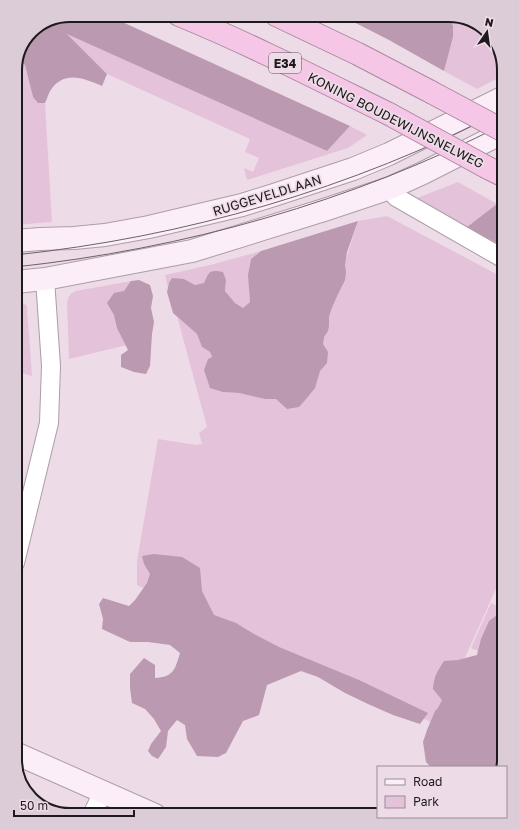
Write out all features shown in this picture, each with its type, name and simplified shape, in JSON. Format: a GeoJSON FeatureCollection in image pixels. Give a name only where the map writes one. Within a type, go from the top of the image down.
{"type":"FeatureCollection","features":[{"type":"Feature","properties":{"kind":"highway","name":"KONING BOUDEWIJNSNELWEG"},"geometry":{"type":"LineString","coordinates":[[196,22],[294,67],[389,114],[496,172]]}},
{"type":"Feature","properties":{"kind":"highway"},"geometry":{"type":"LineString","coordinates":[[291,22],[358,54],[497,128]]}},
{"type":"Feature","properties":{"kind":"street","name":"RUGGEVELDLAAN"},"geometry":{"type":"LineString","coordinates":[[22,240],[105,235],[149,227],[248,203],[345,171],[381,157],[497,100]]}},
{"type":"Feature","properties":{"kind":"street"},"geometry":{"type":"LineString","coordinates":[[22,281],[46,279],[192,251],[390,188],[497,136]]}},
{"type":"Feature","properties":{"kind":"street"},"geometry":{"type":"LineString","coordinates":[[390,188],[396,197],[497,255]]}},
{"type":"Feature","properties":{"kind":"street"},"geometry":{"type":"LineString","coordinates":[[22,534],[49,423],[51,366],[46,279]]}},
{"type":"Feature","properties":{"kind":"street"},"geometry":{"type":"LineString","coordinates":[[22,757],[98,804]]}},
{"type":"Feature","properties":{"kind":"street"},"geometry":{"type":"LineString","coordinates":[[23,771],[98,804],[119,798],[140,808]]}},
{"type":"Feature","properties":{"kind":"green space"},"geometry":{"type":"Polygon","coordinates":[[[451,22],[467,26],[467,52],[493,52],[497,63],[497,79],[477,89],[444,71],[453,37],[453,26],[451,22]]]}},
{"type":"Feature","properties":{"kind":"green space"},"geometry":{"type":"Polygon","coordinates":[[[66,33],[327,151],[350,126],[367,135],[348,148],[247,180],[244,168],[253,172],[259,158],[245,152],[250,139],[107,74],[66,33]]]}},
{"type":"Feature","properties":{"kind":"green space"},"geometry":{"type":"Polygon","coordinates":[[[23,63],[25,65],[33,97],[38,103],[45,103],[52,222],[22,224],[23,63]]]}},
{"type":"Feature","properties":{"kind":"green space"},"geometry":{"type":"Polygon","coordinates":[[[458,182],[497,204],[467,227],[417,198],[458,182]]]}},
{"type":"Feature","properties":{"kind":"green space"},"geometry":{"type":"Polygon","coordinates":[[[387,216],[497,274],[497,587],[435,724],[203,618],[137,585],[137,561],[158,439],[197,445],[202,444],[199,433],[207,427],[177,316],[197,334],[202,347],[210,352],[223,392],[239,393],[265,399],[276,399],[320,341],[358,221],[387,216]]]}},
{"type":"Feature","properties":{"kind":"green space"},"geometry":{"type":"Polygon","coordinates":[[[261,251],[251,259],[249,289],[250,302],[243,308],[235,303],[225,291],[226,280],[209,273],[204,283],[195,285],[184,279],[169,283],[168,288],[165,275],[214,264],[261,251]]]}},
{"type":"Feature","properties":{"kind":"green space"},"geometry":{"type":"Polygon","coordinates":[[[131,281],[144,341],[69,359],[67,304],[70,295],[76,291],[131,281]]]}},
{"type":"Feature","properties":{"kind":"green space"},"geometry":{"type":"Polygon","coordinates":[[[22,302],[27,306],[32,376],[22,373],[22,302]]]}},
{"type":"Feature","properties":{"kind":"green space"},"geometry":{"type":"Polygon","coordinates":[[[491,603],[497,606],[497,660],[471,648],[491,603]]]}},
{"type":"Feature","properties":{"kind":"shaded area"},"geometry":{"type":"Polygon","coordinates":[[[70,22],[122,22],[350,126],[327,151],[67,34],[107,74],[102,86],[88,80],[68,78],[55,84],[45,103],[38,103],[33,97],[25,65],[23,63],[27,48],[38,34],[46,28],[60,23],[70,22]]]}},
{"type":"Feature","properties":{"kind":"shaded area"},"geometry":{"type":"Polygon","coordinates":[[[354,22],[451,22],[453,26],[453,37],[444,71],[354,22]]]}},
{"type":"Feature","properties":{"kind":"shaded area"},"geometry":{"type":"Polygon","coordinates":[[[497,204],[497,243],[467,227],[497,204]]]}},
{"type":"Feature","properties":{"kind":"shaded area"},"geometry":{"type":"Polygon","coordinates":[[[358,221],[347,252],[345,280],[331,310],[328,331],[324,337],[323,344],[328,352],[327,363],[320,371],[315,388],[307,398],[299,407],[287,409],[276,399],[265,399],[239,393],[223,392],[210,388],[204,370],[208,359],[212,357],[210,352],[202,347],[197,334],[173,313],[167,292],[172,278],[184,279],[195,285],[204,283],[212,271],[223,272],[226,280],[225,291],[235,303],[243,308],[250,302],[248,275],[251,259],[261,251],[358,221]]]}},
{"type":"Feature","properties":{"kind":"shaded area"},"geometry":{"type":"Polygon","coordinates":[[[139,280],[150,285],[153,296],[151,308],[154,322],[150,366],[146,374],[134,372],[121,367],[121,355],[128,350],[117,328],[114,315],[107,303],[114,293],[124,291],[131,281],[139,280]]]}},
{"type":"Feature","properties":{"kind":"shaded area"},"geometry":{"type":"Polygon","coordinates":[[[154,554],[182,557],[200,568],[202,591],[214,615],[236,623],[279,647],[359,680],[428,713],[420,724],[393,715],[368,704],[345,693],[318,677],[301,671],[267,685],[259,715],[243,721],[226,753],[218,757],[197,756],[187,739],[185,725],[177,720],[168,731],[166,747],[158,759],[152,756],[148,751],[151,744],[161,731],[154,719],[145,709],[132,703],[130,674],[144,658],[155,665],[155,678],[166,676],[175,668],[180,653],[170,645],[148,642],[130,642],[102,629],[103,619],[99,604],[103,598],[129,606],[147,583],[150,574],[144,564],[142,556],[154,554]]]}},
{"type":"Feature","properties":{"kind":"shaded area"},"geometry":{"type":"Polygon","coordinates":[[[497,615],[497,766],[430,766],[426,762],[423,742],[435,711],[442,700],[433,689],[436,674],[444,661],[458,660],[477,655],[481,639],[489,621],[497,615]]]}},
{"type":"Feature","properties":{"kind":"tram line"},"geometry":{"type":"LineString","coordinates":[[22,254],[79,247],[142,236],[204,222],[266,205],[327,186],[387,163],[446,138],[497,113]]}},
{"type":"Feature","properties":{"kind":"tram line"},"geometry":{"type":"LineString","coordinates":[[22,266],[78,259],[141,248],[266,218],[327,199],[387,177],[446,152],[497,127]]}}]}
